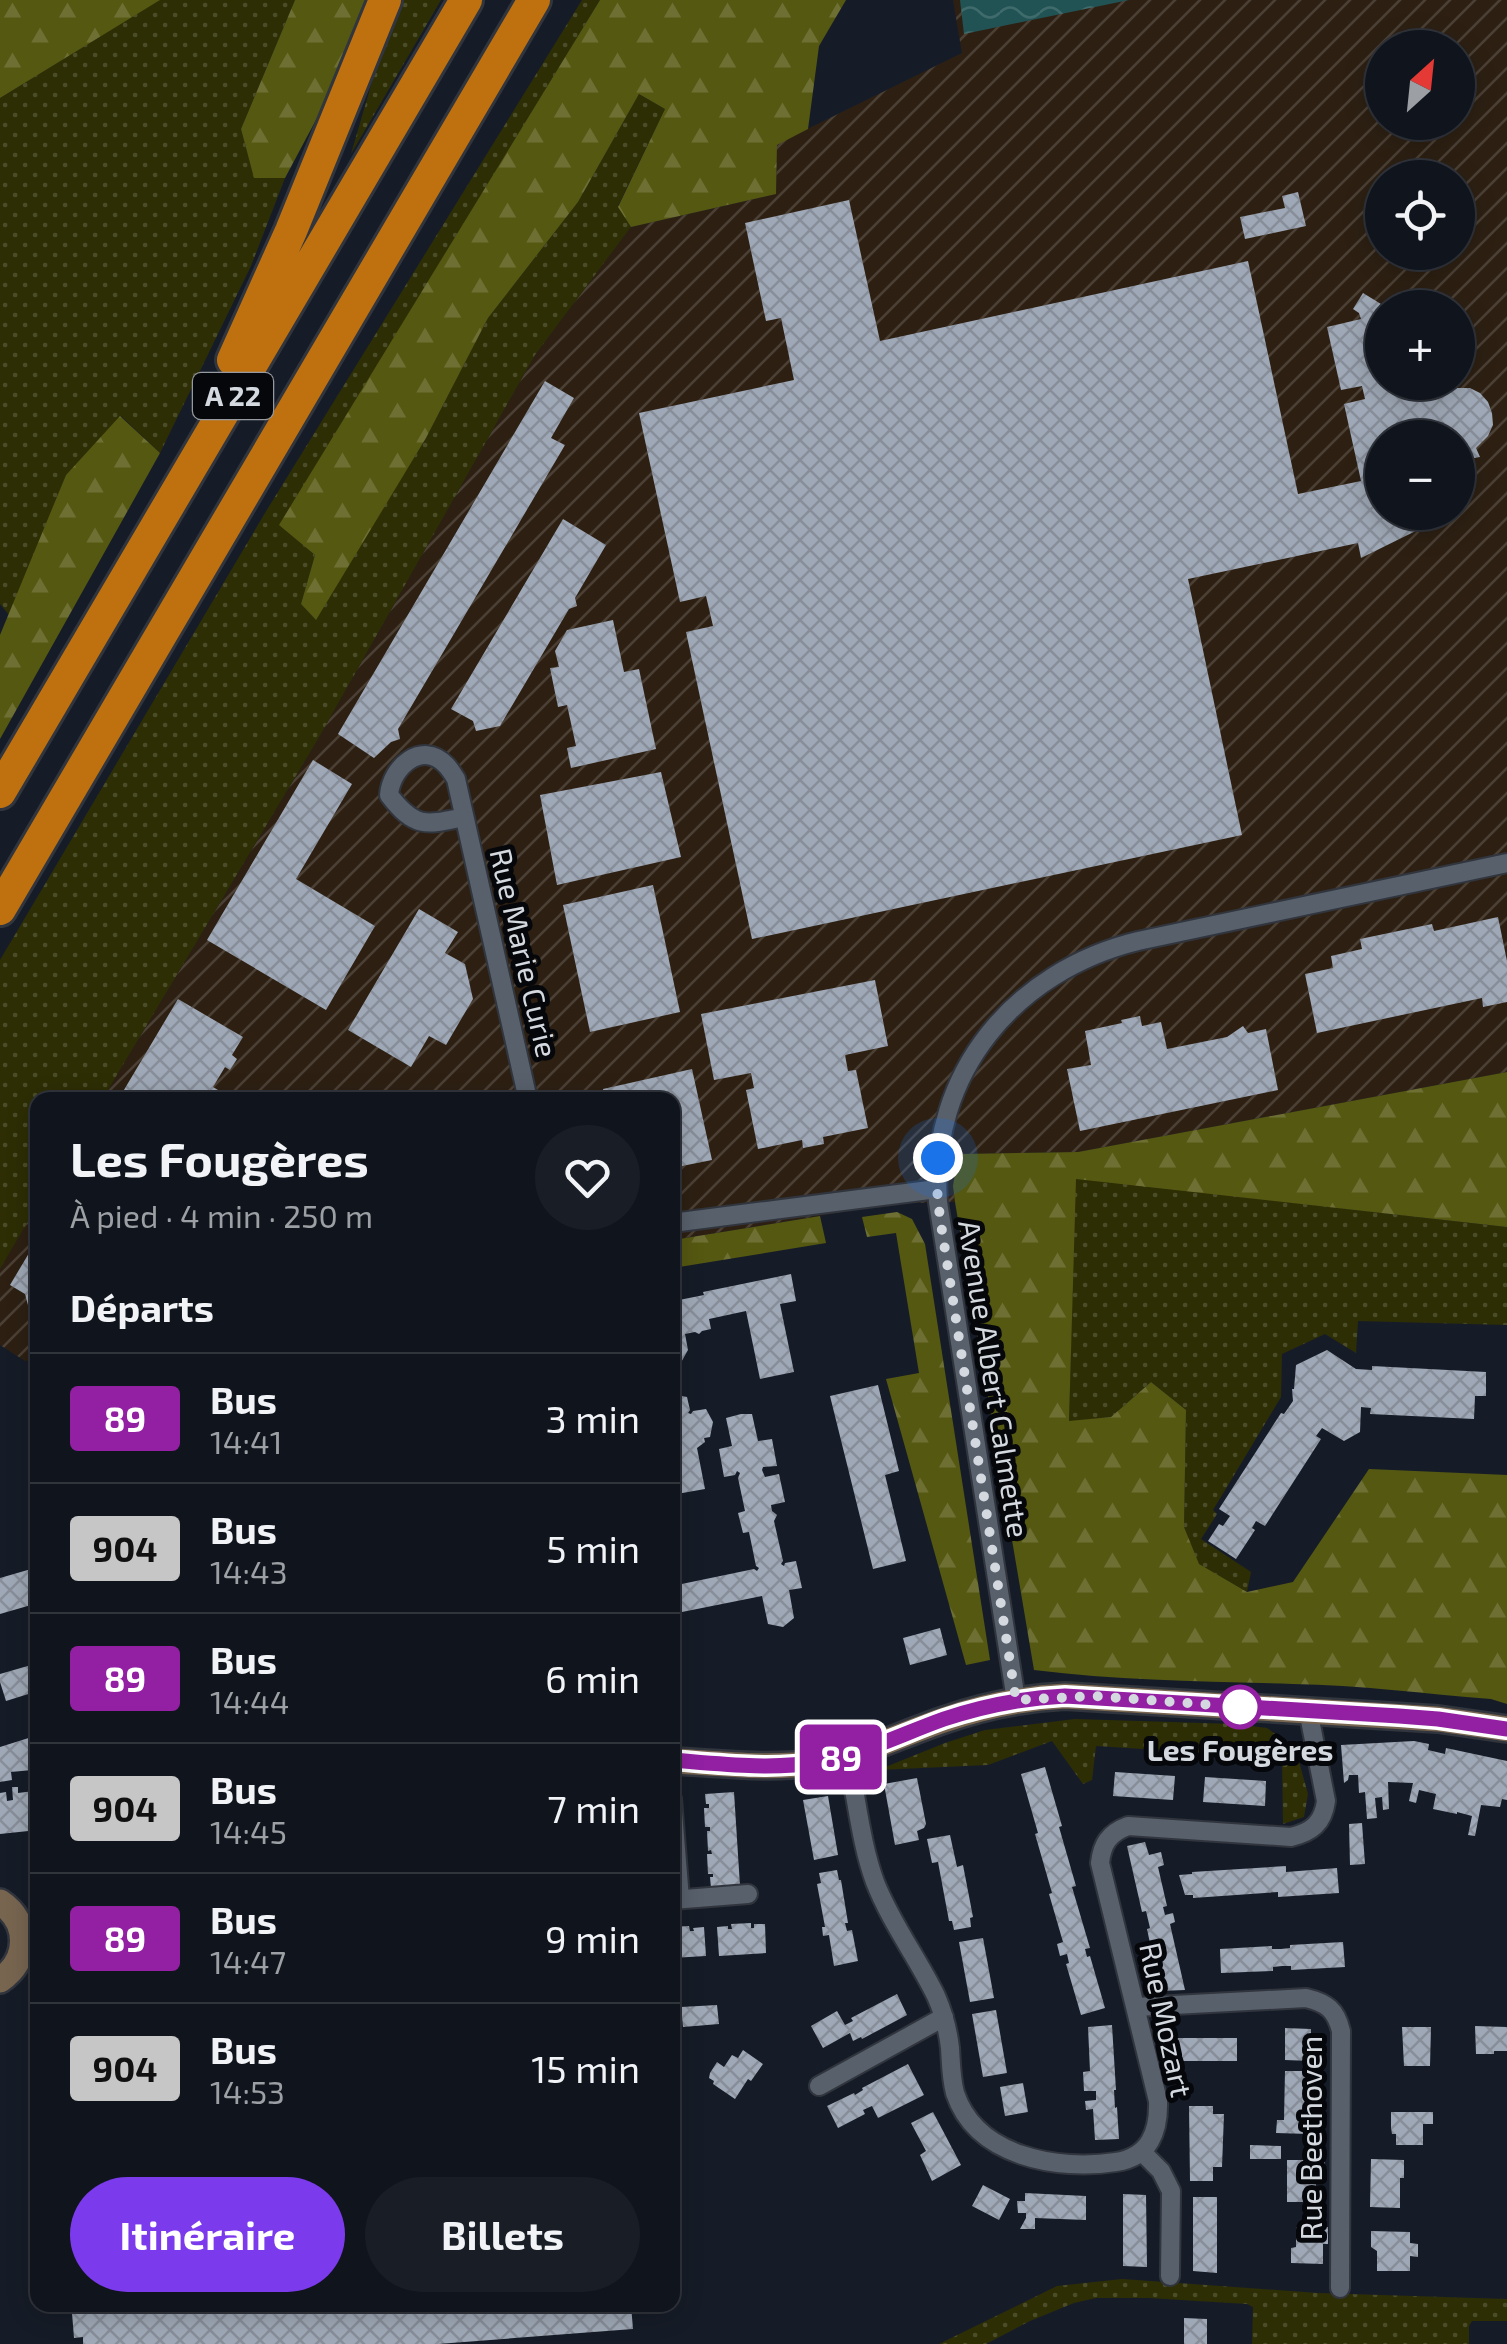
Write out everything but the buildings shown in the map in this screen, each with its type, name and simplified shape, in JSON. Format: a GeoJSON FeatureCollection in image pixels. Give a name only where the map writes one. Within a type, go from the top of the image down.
{"type":"FeatureCollection","features":[{"type":"Feature","properties":{"kind":"highway"},"geometry":{"type":"LineString","coordinates":[[58,693],[242,343],[292,231],[385,0]]}},
{"type":"Feature","properties":{"kind":"highway","name":"A 22"},"geometry":{"type":"LineString","coordinates":[[0,792],[466,0]]}},
{"type":"Feature","properties":{"kind":"highway","name":"A 22"},"geometry":{"type":"LineString","coordinates":[[0,909],[532,6]]}},
{"type":"Feature","properties":{"kind":"street","name":"Rue Marie Curie"},"geometry":{"type":"LineString","coordinates":[[464,817],[429,824],[415,820],[389,796],[390,782],[400,767],[416,757],[430,756],[445,762],[456,779],[526,1092]]}},
{"type":"Feature","properties":{"kind":"street","name":"Avenue Albert Calmette"},"geometry":{"type":"LineString","coordinates":[[1016,1700],[937,1189],[938,1158],[948,1114],[972,1059],[1004,1016],[1031,992],[1061,970],[1098,953],[1507,863]]}},
{"type":"Feature","properties":{"kind":"street"},"geometry":{"type":"LineString","coordinates":[[680,1222],[937,1189]]}},
{"type":"Feature","properties":{"kind":"street"},"geometry":{"type":"LineString","coordinates":[[680,1760],[782,1766],[821,1762],[1016,1700],[1094,1696],[1438,1719],[1507,1729]]}},
{"type":"Feature","properties":{"kind":"street","name":"Rue Mozart"},"geometry":{"type":"LineString","coordinates":[[1142,2152],[1156,2134],[1158,2101],[1100,1863],[1102,1850],[1108,1838],[1128,1826],[1292,1837],[1317,1826],[1326,1801],[1308,1710]]}},
{"type":"Feature","properties":{"kind":"street"},"geometry":{"type":"LineString","coordinates":[[847,1755],[870,1865],[904,1940],[937,1998],[944,2018],[956,2095],[964,2113],[974,2128],[993,2142],[1040,2160],[1104,2164],[1142,2152],[1161,2171],[1171,2192],[1170,2276]]}},
{"type":"Feature","properties":{"kind":"street"},"geometry":{"type":"LineString","coordinates":[[680,1899],[748,1894]]}},
{"type":"Feature","properties":{"kind":"street"},"geometry":{"type":"LineString","coordinates":[[3,1904],[30,1909]]}},
{"type":"Feature","properties":{"kind":"street"},"geometry":{"type":"LineString","coordinates":[[1,1981],[29,1948],[23,1944],[17,1918],[3,1904]]}},
{"type":"Feature","properties":{"kind":"street","name":"Rue Beethoven"},"geometry":{"type":"LineString","coordinates":[[1136,2007],[1306,1998],[1333,2010],[1341,2030],[1340,2288]]}},
{"type":"Feature","properties":{"kind":"street"},"geometry":{"type":"LineString","coordinates":[[819,2086],[944,2018]]}},
{"type":"Feature","properties":{"kind":"shaded area"},"geometry":{"type":"Polygon","coordinates":[[[159,0],[295,0],[241,129],[254,177],[285,178],[251,266],[160,453],[121,416],[66,475],[10,616],[0,604],[0,98],[159,0]]]}},
{"type":"Feature","properties":{"kind":"shaded area"},"geometry":{"type":"Polygon","coordinates":[[[399,0],[441,0],[351,154],[390,20],[399,0]]]}},
{"type":"Feature","properties":{"kind":"shaded area"},"geometry":{"type":"Polygon","coordinates":[[[582,0],[600,0],[280,525],[315,555],[301,604],[315,619],[426,438],[488,318],[578,202],[639,94],[665,109],[618,206],[631,227],[535,355],[318,739],[107,1092],[30,1092],[30,1218],[0,1269],[0,960],[265,513],[582,0]]]}},
{"type":"Feature","properties":{"kind":"shaded area"},"geometry":{"type":"Polygon","coordinates":[[[953,0],[1507,0],[1507,1072],[1078,1152],[959,1154],[953,1186],[955,1202],[854,1210],[680,1239],[680,1092],[107,1092],[318,739],[535,355],[631,227],[776,194],[777,144],[962,53],[953,0]]]}},
{"type":"Feature","properties":{"kind":"shaded area"},"geometry":{"type":"Polygon","coordinates":[[[1075,1178],[1507,1227],[1507,1325],[1358,1321],[1356,1353],[1325,1334],[1282,1354],[1281,1397],[1213,1510],[1217,1514],[1201,1539],[1251,1572],[1247,1592],[1198,1564],[1184,1527],[1186,1410],[1151,1382],[1111,1417],[1069,1422],[1075,1178]]]}},
{"type":"Feature","properties":{"kind":"shaded area"},"geometry":{"type":"Polygon","coordinates":[[[30,1218],[30,1360],[0,1345],[0,1269],[30,1218]]]}},
{"type":"Feature","properties":{"kind":"shaded area"},"geometry":{"type":"Polygon","coordinates":[[[1075,1719],[1267,1728],[1285,1741],[1298,1758],[1308,1794],[1304,1817],[1283,1824],[1282,1758],[1096,1746],[1092,1780],[1083,1784],[1052,1741],[988,1765],[878,1770],[985,1730],[1075,1719]]]}},
{"type":"Feature","properties":{"kind":"shaded area"},"geometry":{"type":"Polygon","coordinates":[[[1122,2279],[1318,2293],[1507,2299],[1507,2321],[1472,2321],[1469,2344],[1252,2344],[1253,2307],[1247,2304],[1096,2298],[1030,2321],[986,2344],[939,2344],[1057,2286],[1122,2279]]]}},
{"type":"Feature","properties":{"kind":"green space"},"geometry":{"type":"Polygon","coordinates":[[[0,0],[160,0],[0,98],[0,0]]]}},
{"type":"Feature","properties":{"kind":"green space"},"geometry":{"type":"Polygon","coordinates":[[[295,0],[374,0],[357,43],[285,178],[254,178],[241,129],[295,0]]]}},
{"type":"Feature","properties":{"kind":"green space"},"geometry":{"type":"Polygon","coordinates":[[[600,0],[846,0],[819,46],[808,129],[777,145],[776,194],[631,227],[618,207],[665,109],[639,94],[578,202],[488,318],[426,438],[316,620],[301,604],[315,555],[279,525],[600,0]]]}},
{"type":"Feature","properties":{"kind":"green space"},"geometry":{"type":"Polygon","coordinates":[[[120,416],[160,453],[0,739],[0,635],[66,475],[120,416]]]}},
{"type":"Feature","properties":{"kind":"green space"},"geometry":{"type":"Polygon","coordinates":[[[1507,1072],[1507,1227],[1076,1179],[1069,1421],[1111,1417],[1151,1382],[1186,1410],[1184,1527],[1199,1564],[1247,1592],[1293,1582],[1369,1469],[1507,1475],[1507,1704],[1491,1699],[1342,1686],[1034,1670],[955,1202],[958,1154],[1078,1152],[1507,1072]]]}},
{"type":"Feature","properties":{"kind":"green space"},"geometry":{"type":"Polygon","coordinates":[[[897,1212],[912,1219],[925,1244],[990,1660],[966,1665],[886,1379],[919,1373],[896,1233],[867,1237],[862,1217],[897,1212]]]}},
{"type":"Feature","properties":{"kind":"green space"},"geometry":{"type":"Polygon","coordinates":[[[820,1216],[826,1243],[680,1267],[680,1239],[820,1216]]]}},
{"type":"Feature","properties":{"kind":"water"},"geometry":{"type":"Polygon","coordinates":[[[960,0],[1129,0],[964,34],[960,0]]]}},
{"type":"Feature","properties":{"kind":"bus line","name":"89"},"geometry":{"type":"LineString","coordinates":[[680,1760],[782,1766],[821,1762],[972,1710],[1038,1697],[1094,1696],[1399,1716],[1507,1729]]}},
{"type":"Feature","properties":{"kind":"place","name":"Les Fougères"},"geometry":{"type":"Point","coordinates":[1240,1707]}},
{"type":"Feature","properties":{"kind":"route"},"geometry":{"type":"LineString","coordinates":[[938,1158],[940,1218],[1016,1700],[1094,1696],[1240,1707]]}}]}
